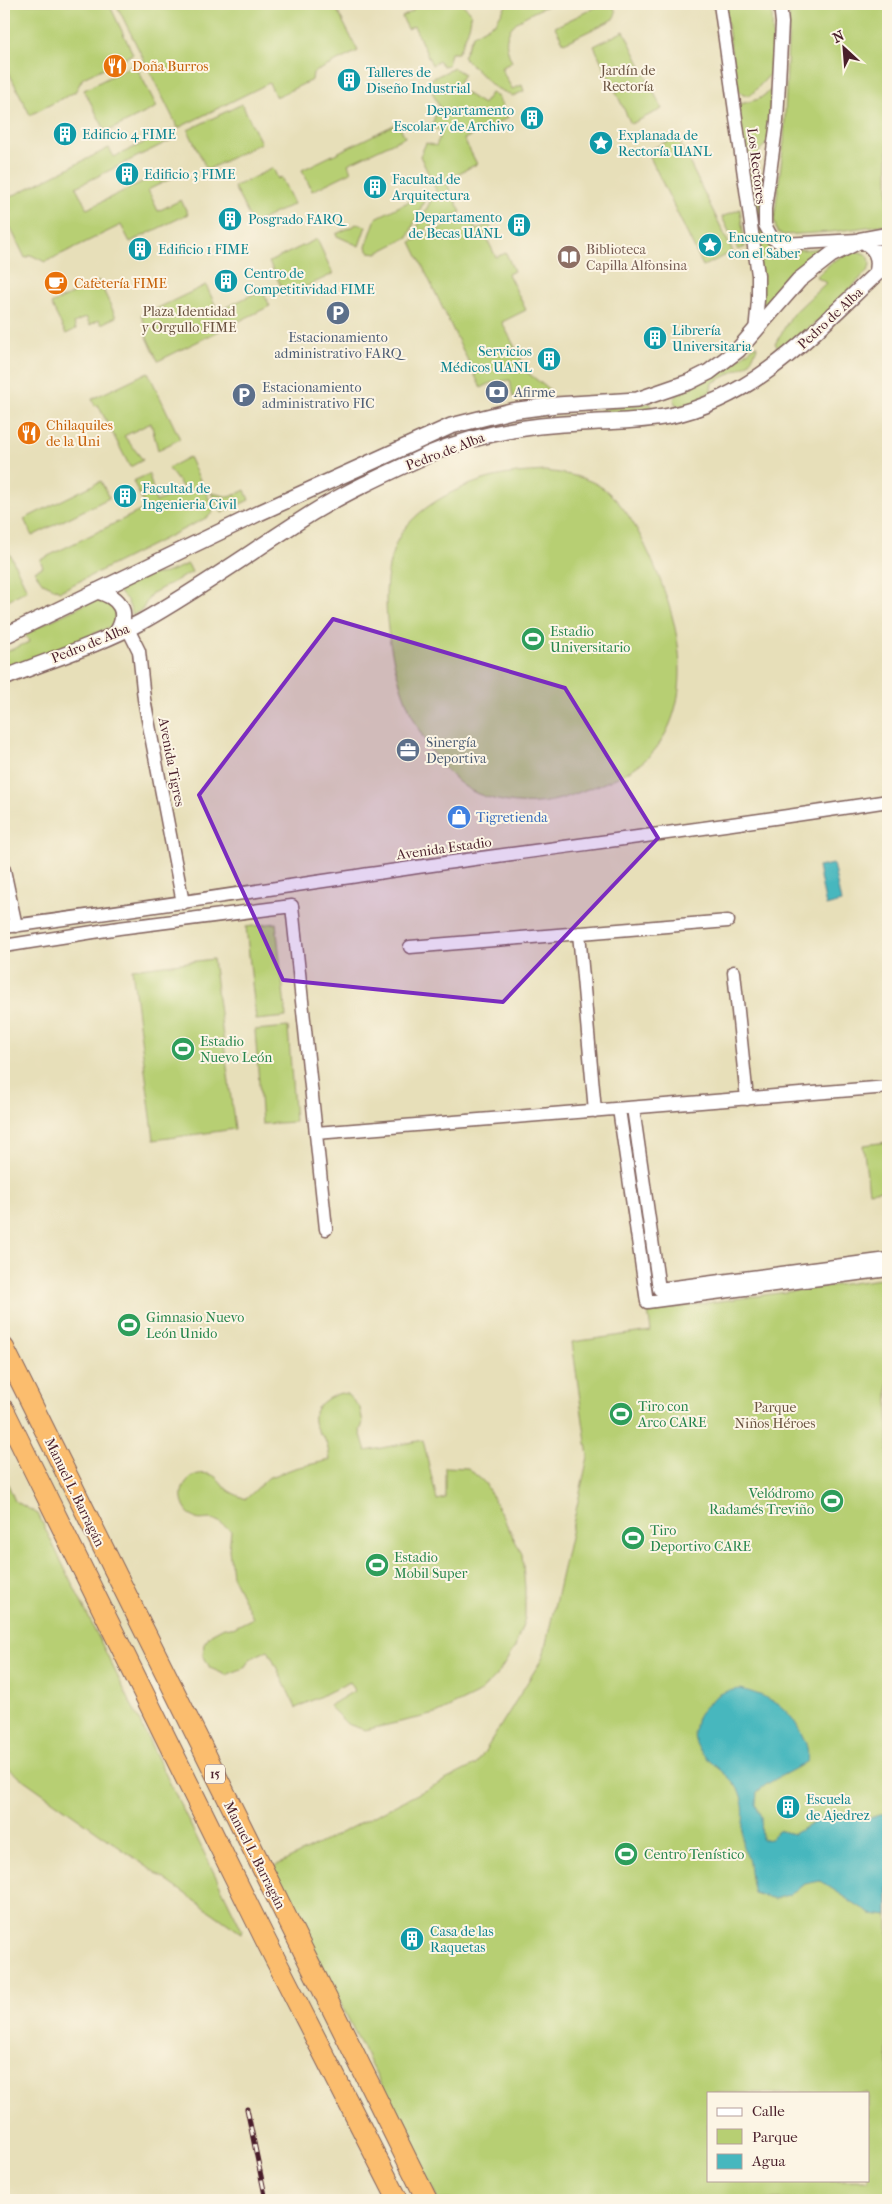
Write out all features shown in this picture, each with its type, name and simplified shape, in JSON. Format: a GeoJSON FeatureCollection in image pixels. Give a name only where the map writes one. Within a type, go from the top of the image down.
{"type":"FeatureCollection","features":[{"type":"Feature","properties":{"kind":"highway","name":"Manuel L. Barragán"},"geometry":{"type":"LineString","coordinates":[[4,1348],[427,2200]]}},
{"type":"Feature","properties":{"kind":"highway","name":"Manuel L. Barragán"},"geometry":{"type":"LineString","coordinates":[[4,1410],[265,1939],[398,2200]]}},
{"type":"Feature","properties":{"kind":"street","name":"Los Rectores"},"geometry":{"type":"LineString","coordinates":[[720,4],[758,275],[755,332]]}},
{"type":"Feature","properties":{"kind":"street"},"geometry":{"type":"LineString","coordinates":[[780,4],[782,22],[778,120],[765,209],[765,225],[772,238],[783,244],[861,240],[869,243],[876,252],[883,270]]}},
{"type":"Feature","properties":{"kind":"street","name":"Pedro de Alba"},"geometry":{"type":"LineString","coordinates":[[4,636],[259,513],[451,426],[511,411],[556,405],[636,400],[660,394],[708,372],[731,356],[755,332],[806,273],[837,251],[861,240],[888,234]]}},
{"type":"Feature","properties":{"kind":"street","name":"Pedro de Alba"},"geometry":{"type":"LineString","coordinates":[[4,678],[122,631],[175,601],[323,507],[379,478],[442,449],[479,437],[527,426],[666,417],[709,404],[750,384],[788,357],[883,270]]}},
{"type":"Feature","properties":{"kind":"street"},"geometry":{"type":"LineString","coordinates":[[660,394],[666,417]]}},
{"type":"Feature","properties":{"kind":"street"},"geometry":{"type":"LineString","coordinates":[[97,591],[110,595],[123,611],[122,631]]}},
{"type":"Feature","properties":{"kind":"street","name":"Avenida Tigres"},"geometry":{"type":"LineString","coordinates":[[122,631],[139,651],[144,699],[183,903]]}},
{"type":"Feature","properties":{"kind":"street","name":"Avenida Estadio"},"geometry":{"type":"LineString","coordinates":[[10,926],[183,903],[441,864],[733,825],[888,801]]}},
{"type":"Feature","properties":{"kind":"street"},"geometry":{"type":"LineString","coordinates":[[4,870],[10,926]]}},
{"type":"Feature","properties":{"kind":"street"},"geometry":{"type":"LineString","coordinates":[[4,946],[119,928],[292,906],[326,1228]]}},
{"type":"Feature","properties":{"kind":"street"},"geometry":{"type":"LineString","coordinates":[[410,947],[728,921]]}},
{"type":"Feature","properties":{"kind":"street"},"geometry":{"type":"LineString","coordinates":[[579,933],[595,1111]]}},
{"type":"Feature","properties":{"kind":"street"},"geometry":{"type":"LineString","coordinates":[[734,972],[746,1099]]}},
{"type":"Feature","properties":{"kind":"street"},"geometry":{"type":"LineString","coordinates":[[316,1133],[888,1087]]}},
{"type":"Feature","properties":{"kind":"street"},"geometry":{"type":"LineString","coordinates":[[633,1108],[659,1289],[888,1259]]}},
{"type":"Feature","properties":{"kind":"street"},"geometry":{"type":"LineString","coordinates":[[619,1109],[647,1302],[888,1270]]}},
{"type":"Feature","properties":{"kind":"highlighted area"},"geometry":{"type":"Polygon","coordinates":[[[333,619],[565,688],[658,838],[503,1002],[283,980],[199,795],[333,619]]]}},
{"type":"Feature","properties":{"kind":"green space"},"geometry":{"type":"Polygon","coordinates":[[[4,4],[109,4],[133,54],[83,78],[75,92],[30,115],[4,63],[4,4]]]}},
{"type":"Feature","properties":{"kind":"green space"},"geometry":{"type":"Polygon","coordinates":[[[116,4],[334,4],[358,51],[313,73],[312,80],[276,97],[269,83],[178,128],[116,4]]]}},
{"type":"Feature","properties":{"kind":"green space"},"geometry":{"type":"Polygon","coordinates":[[[461,4],[469,11],[471,16],[467,33],[458,53],[451,53],[448,65],[443,66],[439,61],[432,65],[414,26],[408,29],[402,17],[413,11],[411,5],[461,4]]]}},
{"type":"Feature","properties":{"kind":"green space"},"geometry":{"type":"Polygon","coordinates":[[[507,4],[551,4],[522,18],[509,31],[507,49],[512,62],[501,68],[512,89],[522,85],[524,91],[513,96],[494,87],[463,57],[473,35],[496,22],[507,4]]]}},
{"type":"Feature","properties":{"kind":"green space"},"geometry":{"type":"Polygon","coordinates":[[[602,4],[612,4],[616,12],[614,19],[564,43],[555,27],[602,4]]]}},
{"type":"Feature","properties":{"kind":"green space"},"geometry":{"type":"Polygon","coordinates":[[[725,4],[772,4],[773,71],[751,95],[743,95],[736,88],[725,4]]]}},
{"type":"Feature","properties":{"kind":"green space"},"geometry":{"type":"Polygon","coordinates":[[[788,4],[888,4],[888,224],[831,232],[783,235],[777,232],[774,220],[784,141],[788,4]]]}},
{"type":"Feature","properties":{"kind":"green space","name":"Jardín de Rectoría"},"geometry":{"type":"Polygon","coordinates":[[[624,31],[662,109],[631,124],[594,46],[624,31]]]}},
{"type":"Feature","properties":{"kind":"green space"},"geometry":{"type":"Polygon","coordinates":[[[135,64],[157,107],[106,132],[84,90],[135,64]]]}},
{"type":"Feature","properties":{"kind":"green space"},"geometry":{"type":"Polygon","coordinates":[[[454,68],[464,74],[456,87],[483,104],[491,93],[498,97],[508,118],[464,139],[477,164],[445,180],[461,212],[413,236],[436,190],[420,156],[426,143],[436,146],[442,131],[431,127],[439,106],[427,81],[454,68]]]}},
{"type":"Feature","properties":{"kind":"green space"},"geometry":{"type":"Polygon","coordinates":[[[771,90],[773,91],[769,141],[760,150],[757,167],[765,180],[762,188],[749,186],[737,105],[759,99],[771,90]]]}},
{"type":"Feature","properties":{"kind":"green space"},"geometry":{"type":"Polygon","coordinates":[[[242,104],[261,143],[207,170],[188,130],[242,104]]]}},
{"type":"Feature","properties":{"kind":"green space"},"geometry":{"type":"Polygon","coordinates":[[[398,123],[405,137],[348,164],[351,172],[312,191],[302,170],[398,123]]]}},
{"type":"Feature","properties":{"kind":"green space"},"geometry":{"type":"Polygon","coordinates":[[[171,130],[175,138],[76,187],[87,209],[156,175],[159,180],[174,172],[176,176],[148,190],[158,211],[181,200],[188,214],[130,242],[121,225],[45,262],[31,255],[25,258],[4,214],[4,200],[109,148],[114,157],[171,130]]]}},
{"type":"Feature","properties":{"kind":"green space"},"geometry":{"type":"Polygon","coordinates":[[[677,137],[733,252],[703,266],[647,151],[677,137]]]}},
{"type":"Feature","properties":{"kind":"green space"},"geometry":{"type":"Polygon","coordinates":[[[273,168],[278,179],[281,177],[294,204],[253,224],[234,187],[273,168]]]}},
{"type":"Feature","properties":{"kind":"green space"},"geometry":{"type":"Polygon","coordinates":[[[754,189],[761,196],[768,242],[785,251],[828,248],[801,268],[764,305],[762,304],[749,190],[754,189]]]}},
{"type":"Feature","properties":{"kind":"green space"},"geometry":{"type":"Polygon","coordinates":[[[428,192],[408,237],[377,253],[369,252],[366,247],[376,218],[428,192]]]}},
{"type":"Feature","properties":{"kind":"green space"},"geometry":{"type":"Polygon","coordinates":[[[740,209],[745,247],[738,250],[722,217],[740,209]]]}},
{"type":"Feature","properties":{"kind":"green space"},"geometry":{"type":"Polygon","coordinates":[[[469,215],[476,230],[489,224],[492,230],[487,239],[496,257],[506,253],[514,271],[508,274],[526,310],[502,322],[528,373],[551,391],[513,397],[510,380],[491,383],[481,388],[411,242],[469,215]]]}},
{"type":"Feature","properties":{"kind":"green space"},"geometry":{"type":"Polygon","coordinates":[[[357,224],[366,226],[359,246],[337,236],[336,234],[357,224]]]}},
{"type":"Feature","properties":{"kind":"green space"},"geometry":{"type":"Polygon","coordinates":[[[317,239],[333,274],[286,296],[269,262],[317,239]]]}},
{"type":"Feature","properties":{"kind":"green space"},"geometry":{"type":"Polygon","coordinates":[[[852,251],[860,252],[869,257],[869,269],[835,305],[782,352],[775,344],[792,315],[826,283],[816,277],[832,262],[852,251]]]}},
{"type":"Feature","properties":{"kind":"green space"},"geometry":{"type":"Polygon","coordinates":[[[99,281],[116,317],[101,324],[99,320],[90,325],[86,317],[74,323],[76,329],[66,334],[51,304],[99,281]]]}},
{"type":"Feature","properties":{"kind":"green space","name":"Plaza Identidad y Orgullo FIME"},"geometry":{"type":"Polygon","coordinates":[[[206,285],[218,311],[262,290],[270,306],[158,361],[146,335],[149,333],[141,316],[206,285]]]}},
{"type":"Feature","properties":{"kind":"green space"},"geometry":{"type":"Polygon","coordinates":[[[756,345],[757,348],[749,364],[712,383],[711,391],[693,403],[679,406],[675,404],[674,399],[678,394],[730,366],[756,345]]]}},
{"type":"Feature","properties":{"kind":"green space"},"geometry":{"type":"Polygon","coordinates":[[[148,372],[180,439],[158,450],[151,423],[124,436],[143,460],[130,467],[98,405],[95,406],[92,399],[148,372]]]}},
{"type":"Feature","properties":{"kind":"green space"},"geometry":{"type":"Polygon","coordinates":[[[649,403],[653,409],[650,413],[594,417],[602,409],[649,403]]]}},
{"type":"Feature","properties":{"kind":"green space"},"geometry":{"type":"Polygon","coordinates":[[[189,457],[213,507],[213,512],[208,517],[60,591],[43,583],[34,571],[43,567],[40,560],[146,508],[133,481],[149,474],[156,502],[184,489],[168,468],[189,457]]]}},
{"type":"Feature","properties":{"kind":"green space","name":"Estadio Universitario"},"geometry":{"type":"Polygon","coordinates":[[[545,471],[571,475],[588,480],[603,488],[616,500],[638,531],[668,601],[674,625],[679,649],[680,674],[678,698],[671,721],[660,743],[645,760],[627,772],[565,798],[543,803],[515,803],[496,800],[478,794],[453,776],[430,749],[411,713],[397,673],[388,632],[386,592],[391,556],[405,528],[426,508],[453,492],[482,480],[514,473],[545,471]]]}},
{"type":"Feature","properties":{"kind":"green space"},"geometry":{"type":"Polygon","coordinates":[[[101,481],[109,498],[32,536],[24,519],[101,481]]]}},
{"type":"Feature","properties":{"kind":"green space"},"geometry":{"type":"Polygon","coordinates":[[[245,490],[249,500],[222,513],[211,493],[230,497],[245,490]]]}},
{"type":"Feature","properties":{"kind":"green space"},"geometry":{"type":"Polygon","coordinates":[[[7,548],[27,590],[4,602],[4,550],[7,548]]]}},
{"type":"Feature","properties":{"kind":"green space"},"geometry":{"type":"Polygon","coordinates":[[[188,564],[192,572],[151,594],[142,610],[133,615],[127,600],[115,588],[150,575],[166,573],[188,564]]]}},
{"type":"Feature","properties":{"kind":"green space"},"geometry":{"type":"Polygon","coordinates":[[[98,598],[115,606],[115,625],[4,670],[4,653],[29,642],[25,633],[98,598]]]}},
{"type":"Feature","properties":{"kind":"green space"},"geometry":{"type":"Polygon","coordinates":[[[276,923],[286,1017],[256,1020],[246,927],[276,923]]]}},
{"type":"Feature","properties":{"kind":"green space","name":"Estadio Nuevo León"},"geometry":{"type":"Polygon","coordinates":[[[213,959],[235,1129],[154,1140],[132,969],[213,959]]]}},
{"type":"Feature","properties":{"kind":"green space"},"geometry":{"type":"Polygon","coordinates":[[[288,1027],[295,1122],[262,1124],[255,1030],[288,1027]]]}},
{"type":"Feature","properties":{"kind":"green space"},"geometry":{"type":"Polygon","coordinates":[[[888,1142],[888,1189],[869,1192],[863,1145],[888,1142]]]}},
{"type":"Feature","properties":{"kind":"green space","name":"Parque Niños Héroes"},"geometry":{"type":"Polygon","coordinates":[[[888,1278],[888,2200],[438,2200],[273,1867],[477,1764],[543,1657],[588,1457],[572,1342],[651,1331],[648,1311],[888,1278]]]}},
{"type":"Feature","properties":{"kind":"green space","name":"Estadio Mobil Super"},"geometry":{"type":"Polygon","coordinates":[[[341,1393],[347,1394],[360,1408],[363,1423],[360,1431],[366,1451],[423,1440],[437,1500],[445,1498],[445,1467],[468,1468],[485,1483],[522,1554],[525,1588],[525,1618],[515,1647],[496,1677],[477,1694],[436,1714],[365,1730],[347,1724],[329,1706],[354,1691],[350,1682],[296,1708],[268,1650],[250,1659],[244,1668],[226,1675],[210,1668],[203,1655],[204,1643],[211,1634],[224,1627],[233,1628],[253,1618],[232,1576],[229,1549],[231,1530],[215,1520],[198,1520],[193,1517],[183,1503],[182,1495],[183,1488],[192,1476],[209,1474],[215,1477],[229,1491],[246,1499],[268,1478],[295,1468],[330,1460],[326,1442],[318,1431],[314,1418],[315,1412],[323,1402],[341,1393]]]}},
{"type":"Feature","properties":{"kind":"green space"},"geometry":{"type":"Polygon","coordinates":[[[4,1475],[15,1501],[38,1514],[242,1930],[241,1933],[4,1766],[4,1475]]]}},
{"type":"Feature","properties":{"kind":"water"},"geometry":{"type":"Polygon","coordinates":[[[833,864],[841,902],[826,906],[818,867],[833,864]]]}},
{"type":"Feature","properties":{"kind":"water"},"geometry":{"type":"Polygon","coordinates":[[[741,1689],[776,1703],[789,1714],[804,1739],[808,1756],[807,1761],[757,1792],[756,1805],[761,1817],[762,1840],[771,1839],[778,1830],[793,1834],[824,1817],[848,1815],[867,1819],[888,1812],[888,1916],[871,1914],[820,1881],[805,1884],[788,1895],[775,1899],[754,1893],[748,1860],[742,1844],[744,1813],[741,1796],[737,1787],[730,1779],[704,1756],[694,1738],[697,1718],[700,1712],[715,1697],[728,1691],[741,1689]]]}},
{"type":"Feature","properties":{"kind":"railway"},"geometry":{"type":"LineString","coordinates":[[247,2109],[266,2200]]}},
{"type":"Feature","properties":{"kind":"place","name":"Doña Burros"},"geometry":{"type":"Point","coordinates":[115,66]}},
{"type":"Feature","properties":{"kind":"place","name":"Talleres de Diseño Industrial"},"geometry":{"type":"Point","coordinates":[349,80]}},
{"type":"Feature","properties":{"kind":"place","name":"Departamento Escolar y de Archivo"},"geometry":{"type":"Point","coordinates":[532,118]}},
{"type":"Feature","properties":{"kind":"place","name":"Edificio 4 FIME"},"geometry":{"type":"Point","coordinates":[65,134]}},
{"type":"Feature","properties":{"kind":"place","name":"Explanada de Rectoría UANL"},"geometry":{"type":"Point","coordinates":[601,143]}},
{"type":"Feature","properties":{"kind":"place","name":"Edificio 3 FIME"},"geometry":{"type":"Point","coordinates":[127,174]}},
{"type":"Feature","properties":{"kind":"place","name":"Facultad de Arquitectura"},"geometry":{"type":"Point","coordinates":[375,187]}},
{"type":"Feature","properties":{"kind":"place","name":"Posgrado FARQ"},"geometry":{"type":"Point","coordinates":[230,219]}},
{"type":"Feature","properties":{"kind":"place","name":"Departamento de Becas UANL"},"geometry":{"type":"Point","coordinates":[519,225]}},
{"type":"Feature","properties":{"kind":"place","name":"Encuentro con el Saber"},"geometry":{"type":"Point","coordinates":[710,245]}},
{"type":"Feature","properties":{"kind":"place","name":"Edificio 1 FIME"},"geometry":{"type":"Point","coordinates":[140,249]}},
{"type":"Feature","properties":{"kind":"place","name":"Biblioteca Capilla Alfonsina"},"geometry":{"type":"Point","coordinates":[569,257]}},
{"type":"Feature","properties":{"kind":"place","name":"Centro de Competitividad FIME"},"geometry":{"type":"Point","coordinates":[226,281]}},
{"type":"Feature","properties":{"kind":"place","name":"Cafetería FIME"},"geometry":{"type":"Point","coordinates":[56,283]}},
{"type":"Feature","properties":{"kind":"place","name":"Estacionamiento administrativo FARQ"},"geometry":{"type":"Point","coordinates":[338,313]}},
{"type":"Feature","properties":{"kind":"place","name":"Librería Universitaria"},"geometry":{"type":"Point","coordinates":[655,338]}},
{"type":"Feature","properties":{"kind":"place","name":"Servicios Médicos UANL"},"geometry":{"type":"Point","coordinates":[549,359]}},
{"type":"Feature","properties":{"kind":"place","name":"Afirme"},"geometry":{"type":"Point","coordinates":[497,392]}},
{"type":"Feature","properties":{"kind":"place","name":"Estacionamiento administrativo FIC"},"geometry":{"type":"Point","coordinates":[244,395]}},
{"type":"Feature","properties":{"kind":"place","name":"Chilaquiles de la Uni"},"geometry":{"type":"Point","coordinates":[29,433]}},
{"type":"Feature","properties":{"kind":"place","name":"Facultad de Ingenieria Civil"},"geometry":{"type":"Point","coordinates":[125,496]}},
{"type":"Feature","properties":{"kind":"place","name":"Estadio Universitario"},"geometry":{"type":"Point","coordinates":[533,639]}},
{"type":"Feature","properties":{"kind":"place","name":"Sinergía Deportiva"},"geometry":{"type":"Point","coordinates":[408,750]}},
{"type":"Feature","properties":{"kind":"place","name":"Tigretienda"},"geometry":{"type":"Point","coordinates":[459,817]}},
{"type":"Feature","properties":{"kind":"place","name":"Estadio Nuevo León"},"geometry":{"type":"Point","coordinates":[183,1049]}},
{"type":"Feature","properties":{"kind":"place","name":"Gimnasio Nuevo León Unido"},"geometry":{"type":"Point","coordinates":[129,1325]}},
{"type":"Feature","properties":{"kind":"place","name":"Tiro con Arco CARE"},"geometry":{"type":"Point","coordinates":[621,1414]}},
{"type":"Feature","properties":{"kind":"place","name":"Velódromo Radamés Treviño"},"geometry":{"type":"Point","coordinates":[832,1501]}},
{"type":"Feature","properties":{"kind":"place","name":"Tiro Deportivo CARE"},"geometry":{"type":"Point","coordinates":[633,1538]}},
{"type":"Feature","properties":{"kind":"place","name":"Estadio Mobil Super"},"geometry":{"type":"Point","coordinates":[377,1565]}},
{"type":"Feature","properties":{"kind":"place","name":"Escuela de Ajedrez"},"geometry":{"type":"Point","coordinates":[788,1807]}},
{"type":"Feature","properties":{"kind":"place","name":"Centro Tenístico"},"geometry":{"type":"Point","coordinates":[626,1854]}},
{"type":"Feature","properties":{"kind":"place","name":"Casa de las Raquetas"},"geometry":{"type":"Point","coordinates":[412,1939]}}]}
